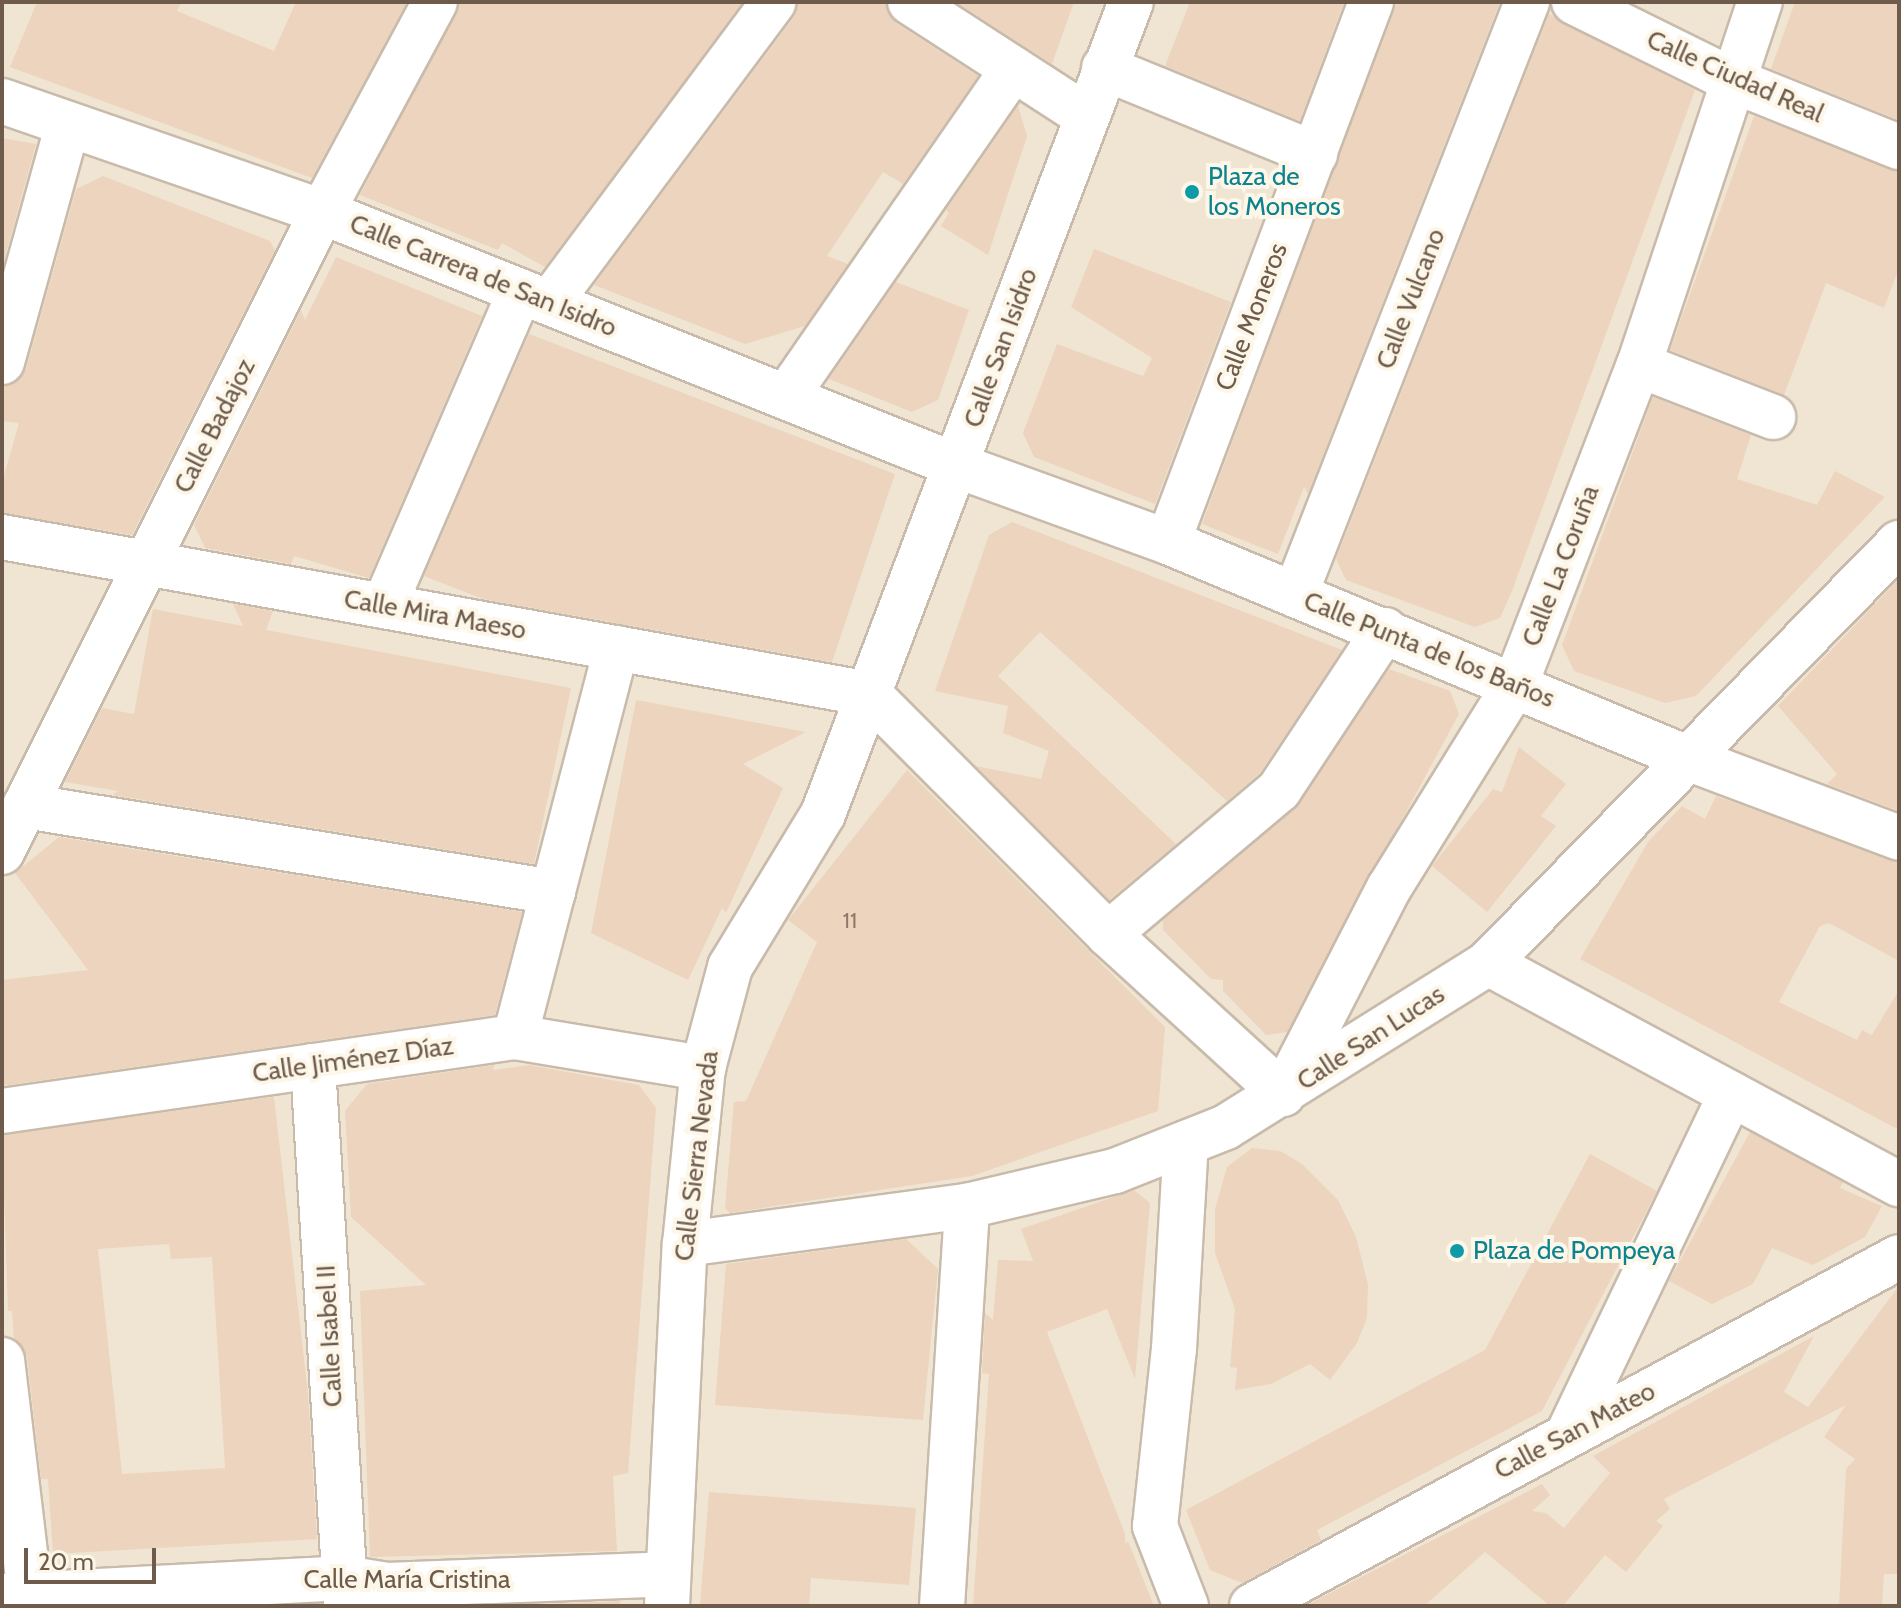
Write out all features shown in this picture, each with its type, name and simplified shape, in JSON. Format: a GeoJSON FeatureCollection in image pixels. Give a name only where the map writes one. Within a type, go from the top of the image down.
{"type":"FeatureCollection","features":[{"type":"Feature","properties":{"kind":"street","name":"Calle Badajoz"},"geometry":{"type":"LineString","coordinates":[[2,852],[322,212],[435,2]]}},
{"type":"Feature","properties":{"kind":"street"},"geometry":{"type":"LineString","coordinates":[[384,606],[535,297],[774,2]]}},
{"type":"Feature","properties":{"kind":"street"},"geometry":{"type":"LineString","coordinates":[[910,2],[1086,116]]}},
{"type":"Feature","properties":{"kind":"street","name":"Calle San Isidro"},"geometry":{"type":"LineString","coordinates":[[869,694],[958,466],[1131,2]]}},
{"type":"Feature","properties":{"kind":"street","name":"Calle Moneros"},"geometry":{"type":"LineString","coordinates":[[1168,542],[1371,2]]}},
{"type":"Feature","properties":{"kind":"street","name":"Calle Vulcano"},"geometry":{"type":"LineString","coordinates":[[1295,595],[1527,2]]}},
{"type":"Feature","properties":{"kind":"street","name":"Calle Ciudad Real"},"geometry":{"type":"LineString","coordinates":[[1574,2],[1732,80],[1899,147]]}},
{"type":"Feature","properties":{"kind":"street","name":"Calle La Coruña"},"geometry":{"type":"LineString","coordinates":[[1283,1094],[1389,888],[1516,683],[1639,365],[1760,2]]}},
{"type":"Feature","properties":{"kind":"street"},"geometry":{"type":"LineString","coordinates":[[1104,68],[1315,154]]}},
{"type":"Feature","properties":{"kind":"street"},"geometry":{"type":"LineString","coordinates":[[786,397],[1013,69]]}},
{"type":"Feature","properties":{"kind":"street","name":"Calle Carrera de San Isidro"},"geometry":{"type":"LineString","coordinates":[[2,101],[67,127],[322,212],[958,466]]}},
{"type":"Feature","properties":{"kind":"street"},"geometry":{"type":"LineString","coordinates":[[2,362],[67,127]]}},
{"type":"Feature","properties":{"kind":"street"},"geometry":{"type":"LineString","coordinates":[[1639,365],[1773,417]]}},
{"type":"Feature","properties":{"kind":"street","name":"Calle Punta de los Baños"},"geometry":{"type":"LineString","coordinates":[[958,466],[1168,542],[1516,683],[1692,760],[1899,838]]}},
{"type":"Feature","properties":{"kind":"street","name":"Calle Mira Maeso"},"geometry":{"type":"LineString","coordinates":[[2,537],[869,694]]}},
{"type":"Feature","properties":{"kind":"street","name":"Calle San Lucas"},"geometry":{"type":"LineString","coordinates":[[685,1244],[967,1206],[1115,1171],[1186,1143],[1283,1094],[1488,963],[1692,760],[1899,543]]}},
{"type":"Feature","properties":{"kind":"street"},"geometry":{"type":"LineString","coordinates":[[1108,934],[1279,790],[1385,630]]}},
{"type":"Feature","properties":{"kind":"street"},"geometry":{"type":"LineString","coordinates":[[515,1037],[616,648]]}},
{"type":"Feature","properties":{"kind":"street"},"geometry":{"type":"LineString","coordinates":[[869,694],[1108,934],[1283,1094]]}},
{"type":"Feature","properties":{"kind":"street","name":"Calle Sierra Nevada"},"geometry":{"type":"LineString","coordinates":[[667,1590],[685,1244],[703,1068],[730,967],[823,814],[869,694]]}},
{"type":"Feature","properties":{"kind":"street"},"geometry":{"type":"LineString","coordinates":[[25,806],[553,892]]}},
{"type":"Feature","properties":{"kind":"street"},"geometry":{"type":"LineString","coordinates":[[1488,963],[1899,1184]]}},
{"type":"Feature","properties":{"kind":"street","name":"Calle Jiménez Díaz"},"geometry":{"type":"LineString","coordinates":[[2,1111],[515,1037],[703,1068]]}},
{"type":"Feature","properties":{"kind":"street","name":"Calle Isabel II"},"geometry":{"type":"LineString","coordinates":[[313,1066],[345,1592]]}},
{"type":"Feature","properties":{"kind":"street"},"geometry":{"type":"LineString","coordinates":[[1568,1434],[1731,1094]]}},
{"type":"Feature","properties":{"kind":"street"},"geometry":{"type":"LineString","coordinates":[[1186,1143],[1174,1349],[1155,1526],[1186,1606]]}},
{"type":"Feature","properties":{"kind":"street"},"geometry":{"type":"LineString","coordinates":[[942,1606],[967,1206]]}},
{"type":"Feature","properties":{"kind":"street","name":"Calle San Mateo"},"geometry":{"type":"LineString","coordinates":[[1252,1606],[1899,1257]]}},
{"type":"Feature","properties":{"kind":"street"},"geometry":{"type":"LineString","coordinates":[[2,1360],[16,1595]]}},
{"type":"Feature","properties":{"kind":"street","name":"Calle María Cristina"},"geometry":{"type":"LineString","coordinates":[[16,1595],[345,1592],[387,1585],[667,1590]]}},
{"type":"Feature","properties":{"kind":"shaded area"},"geometry":{"type":"Polygon","coordinates":[[[2,2],[1899,2],[1899,1606],[2,1606],[2,2]]]}},
{"type":"Feature","properties":{"kind":"building"},"geometry":{"type":"Polygon","coordinates":[[[37,2],[181,2],[177,11],[274,51],[296,2],[407,2],[312,178],[10,67],[37,2]]]}},
{"type":"Feature","properties":{"kind":"building"},"geometry":{"type":"Polygon","coordinates":[[[460,2],[743,2],[545,267],[502,243],[498,250],[360,195],[460,2]]]}},
{"type":"Feature","properties":{"kind":"building"},"geometry":{"type":"Polygon","coordinates":[[[798,2],[885,2],[896,23],[978,76],[903,184],[883,172],[827,256],[848,264],[805,326],[745,344],[594,285],[794,17],[798,2]]]}},
{"type":"Feature","properties":{"kind":"building"},"geometry":{"type":"Polygon","coordinates":[[[956,2],[1074,2],[1052,64],[956,2]]]}},
{"type":"Feature","properties":{"kind":"building"},"geometry":{"type":"Polygon","coordinates":[[[1190,2],[1344,2],[1300,121],[1165,66],[1190,2]]]}},
{"type":"Feature","properties":{"kind":"building"},"geometry":{"type":"Polygon","coordinates":[[[1395,2],[1500,2],[1308,494],[1304,487],[1278,554],[1202,524],[1395,2]]]}},
{"type":"Feature","properties":{"kind":"building"},"geometry":{"type":"Polygon","coordinates":[[[1795,2],[1899,2],[1899,120],[1771,69],[1795,2]]]}},
{"type":"Feature","properties":{"kind":"building"},"geometry":{"type":"Polygon","coordinates":[[[1549,14],[1695,90],[1512,591],[1500,618],[1475,627],[1346,580],[1336,559],[1549,14]]]}},
{"type":"Feature","properties":{"kind":"building"},"geometry":{"type":"Polygon","coordinates":[[[1018,106],[1027,136],[988,255],[941,226],[949,213],[946,210],[1018,106]]]}},
{"type":"Feature","properties":{"kind":"building"},"geometry":{"type":"Polygon","coordinates":[[[1754,116],[1899,171],[1899,268],[1884,308],[1826,283],[1784,395],[1670,350],[1754,116]]]}},
{"type":"Feature","properties":{"kind":"building"},"geometry":{"type":"Polygon","coordinates":[[[2,138],[36,144],[2,268],[2,138]]]}},
{"type":"Feature","properties":{"kind":"building"},"geometry":{"type":"Polygon","coordinates":[[[103,176],[270,241],[275,251],[132,535],[2,513],[2,483],[19,423],[2,421],[2,386],[19,380],[26,369],[76,189],[103,176]]]}},
{"type":"Feature","properties":{"kind":"building"},"geometry":{"type":"Polygon","coordinates":[[[1094,249],[1231,302],[1155,504],[1034,457],[1023,433],[1057,344],[1143,376],[1152,358],[1071,307],[1094,249]]]}},
{"type":"Feature","properties":{"kind":"building"},"geometry":{"type":"Polygon","coordinates":[[[336,257],[482,316],[369,578],[294,556],[291,564],[205,548],[194,525],[301,310],[305,320],[336,257]]]}},
{"type":"Feature","properties":{"kind":"building"},"geometry":{"type":"Polygon","coordinates":[[[896,282],[969,310],[938,400],[912,412],[829,379],[896,282]]]}},
{"type":"Feature","properties":{"kind":"building"},"geometry":{"type":"Polygon","coordinates":[[[529,334],[895,474],[832,662],[483,599],[424,576],[529,334]]]}},
{"type":"Feature","properties":{"kind":"building"},"geometry":{"type":"Polygon","coordinates":[[[1653,397],[1751,435],[1737,479],[1817,505],[1835,471],[1885,497],[1696,696],[1665,703],[1574,671],[1562,645],[1653,397]]]}},
{"type":"Feature","properties":{"kind":"building"},"geometry":{"type":"Polygon","coordinates":[[[1012,522],[1342,650],[1260,773],[1227,801],[1040,632],[998,676],[1176,844],[1109,900],[976,766],[1041,779],[1049,751],[1003,733],[1008,706],[935,691],[989,535],[1012,522]]]}},
{"type":"Feature","properties":{"kind":"building"},"geometry":{"type":"Polygon","coordinates":[[[1899,579],[1899,811],[1827,784],[1837,774],[1778,706],[1899,579]]]}},
{"type":"Feature","properties":{"kind":"building"},"geometry":{"type":"Polygon","coordinates":[[[233,604],[273,611],[266,630],[571,688],[534,864],[113,795],[118,791],[65,782],[102,708],[134,714],[153,609],[243,626],[233,604]]]}},
{"type":"Feature","properties":{"kind":"building"},"geometry":{"type":"Polygon","coordinates":[[[1389,669],[1450,691],[1459,714],[1287,1032],[1266,1035],[1223,991],[1223,980],[1211,979],[1163,930],[1163,920],[1295,809],[1389,669]]]}},
{"type":"Feature","properties":{"kind":"building"},"geometry":{"type":"Polygon","coordinates":[[[636,700],[806,732],[743,764],[783,788],[726,913],[722,908],[688,980],[591,933],[636,700]]]}},
{"type":"Feature","properties":{"kind":"building"},"geometry":{"type":"Polygon","coordinates":[[[1519,747],[1566,784],[1541,816],[1556,826],[1487,912],[1432,866],[1493,789],[1502,792],[1519,747]]]}},
{"type":"Feature","properties":{"kind":"building"},"geometry":{"type":"Polygon","coordinates":[[[907,770],[1165,1027],[1158,1111],[972,1176],[730,1213],[725,1208],[734,1102],[746,1101],[817,942],[788,920],[907,770]]]}},
{"type":"Feature","properties":{"kind":"building"},"geometry":{"type":"Polygon","coordinates":[[[1716,796],[1899,862],[1899,961],[1829,923],[1820,926],[1779,1002],[1857,1040],[1862,1030],[1872,1035],[1899,990],[1899,1130],[1580,959],[1648,842],[1682,806],[1705,819],[1716,796]]]}},
{"type":"Feature","properties":{"kind":"building"},"geometry":{"type":"Polygon","coordinates":[[[59,837],[522,912],[495,1015],[2,1086],[2,980],[88,970],[15,873],[59,837]]]}},
{"type":"Feature","properties":{"kind":"building"},"geometry":{"type":"Polygon","coordinates":[[[494,1065],[493,1070],[529,1065],[639,1085],[656,1108],[628,1473],[613,1476],[617,1551],[370,1557],[360,1291],[426,1285],[351,1217],[345,1111],[367,1084],[494,1065]]]}},
{"type":"Feature","properties":{"kind":"building"},"geometry":{"type":"Polygon","coordinates":[[[274,1097],[308,1394],[317,1539],[53,1554],[48,1479],[41,1479],[27,1357],[14,1338],[12,1311],[8,1311],[2,1135],[274,1097]],[[169,1244],[98,1249],[122,1474],[225,1468],[212,1257],[171,1259],[169,1244]]]}},
{"type":"Feature","properties":{"kind":"building"},"geometry":{"type":"Polygon","coordinates":[[[1750,1132],[1843,1182],[1840,1188],[1882,1206],[1865,1237],[1813,1265],[1772,1248],[1753,1284],[1712,1304],[1669,1281],[1750,1132]]]}},
{"type":"Feature","properties":{"kind":"building"},"geometry":{"type":"Polygon","coordinates":[[[1252,1148],[1280,1151],[1302,1164],[1338,1200],[1356,1237],[1368,1285],[1367,1318],[1357,1343],[1330,1380],[1310,1364],[1271,1384],[1235,1390],[1237,1368],[1230,1367],[1235,1309],[1215,1253],[1215,1209],[1227,1167],[1252,1148]]]}},
{"type":"Feature","properties":{"kind":"building"},"geometry":{"type":"Polygon","coordinates":[[[1590,1154],[1657,1191],[1542,1411],[1317,1530],[1321,1540],[1242,1583],[1210,1570],[1186,1510],[1485,1350],[1590,1154]]]}},
{"type":"Feature","properties":{"kind":"building"},"geometry":{"type":"Polygon","coordinates":[[[1134,1190],[1150,1203],[1135,1379],[1107,1309],[1047,1332],[1125,1534],[1125,1544],[1128,1541],[1154,1606],[973,1606],[989,1374],[982,1373],[985,1313],[993,1320],[998,1260],[1033,1261],[1021,1229],[1134,1190]]]}},
{"type":"Feature","properties":{"kind":"building"},"geometry":{"type":"Polygon","coordinates":[[[906,1239],[938,1269],[923,1420],[715,1405],[726,1264],[906,1239]]]}},
{"type":"Feature","properties":{"kind":"building"},"geometry":{"type":"Polygon","coordinates":[[[1899,1286],[1899,1574],[1884,1574],[1882,1606],[1839,1606],[1846,1469],[1855,1459],[1824,1437],[1846,1405],[1664,1499],[1670,1509],[1656,1521],[1663,1526],[1626,1572],[1605,1555],[1563,1606],[1550,1606],[1485,1552],[1424,1606],[1305,1606],[1542,1484],[1550,1495],[1532,1511],[1546,1513],[1564,1528],[1610,1473],[1593,1456],[1814,1336],[1784,1392],[1808,1407],[1899,1286]]]}},
{"type":"Feature","properties":{"kind":"building"},"geometry":{"type":"Polygon","coordinates":[[[709,1492],[916,1508],[909,1585],[811,1578],[809,1606],[700,1606],[709,1492]]]}},
{"type":"Feature","properties":{"kind":"building"},"geometry":{"type":"Polygon","coordinates":[[[620,1601],[620,1606],[490,1606],[620,1601]]]}},
{"type":"Feature","properties":{"kind":"place","name":"Plaza de los Moneros"},"geometry":{"type":"Point","coordinates":[1192,192]}},
{"type":"Feature","properties":{"kind":"place","name":"Plaza de Pompeya"},"geometry":{"type":"Point","coordinates":[1457,1251]}}]}
